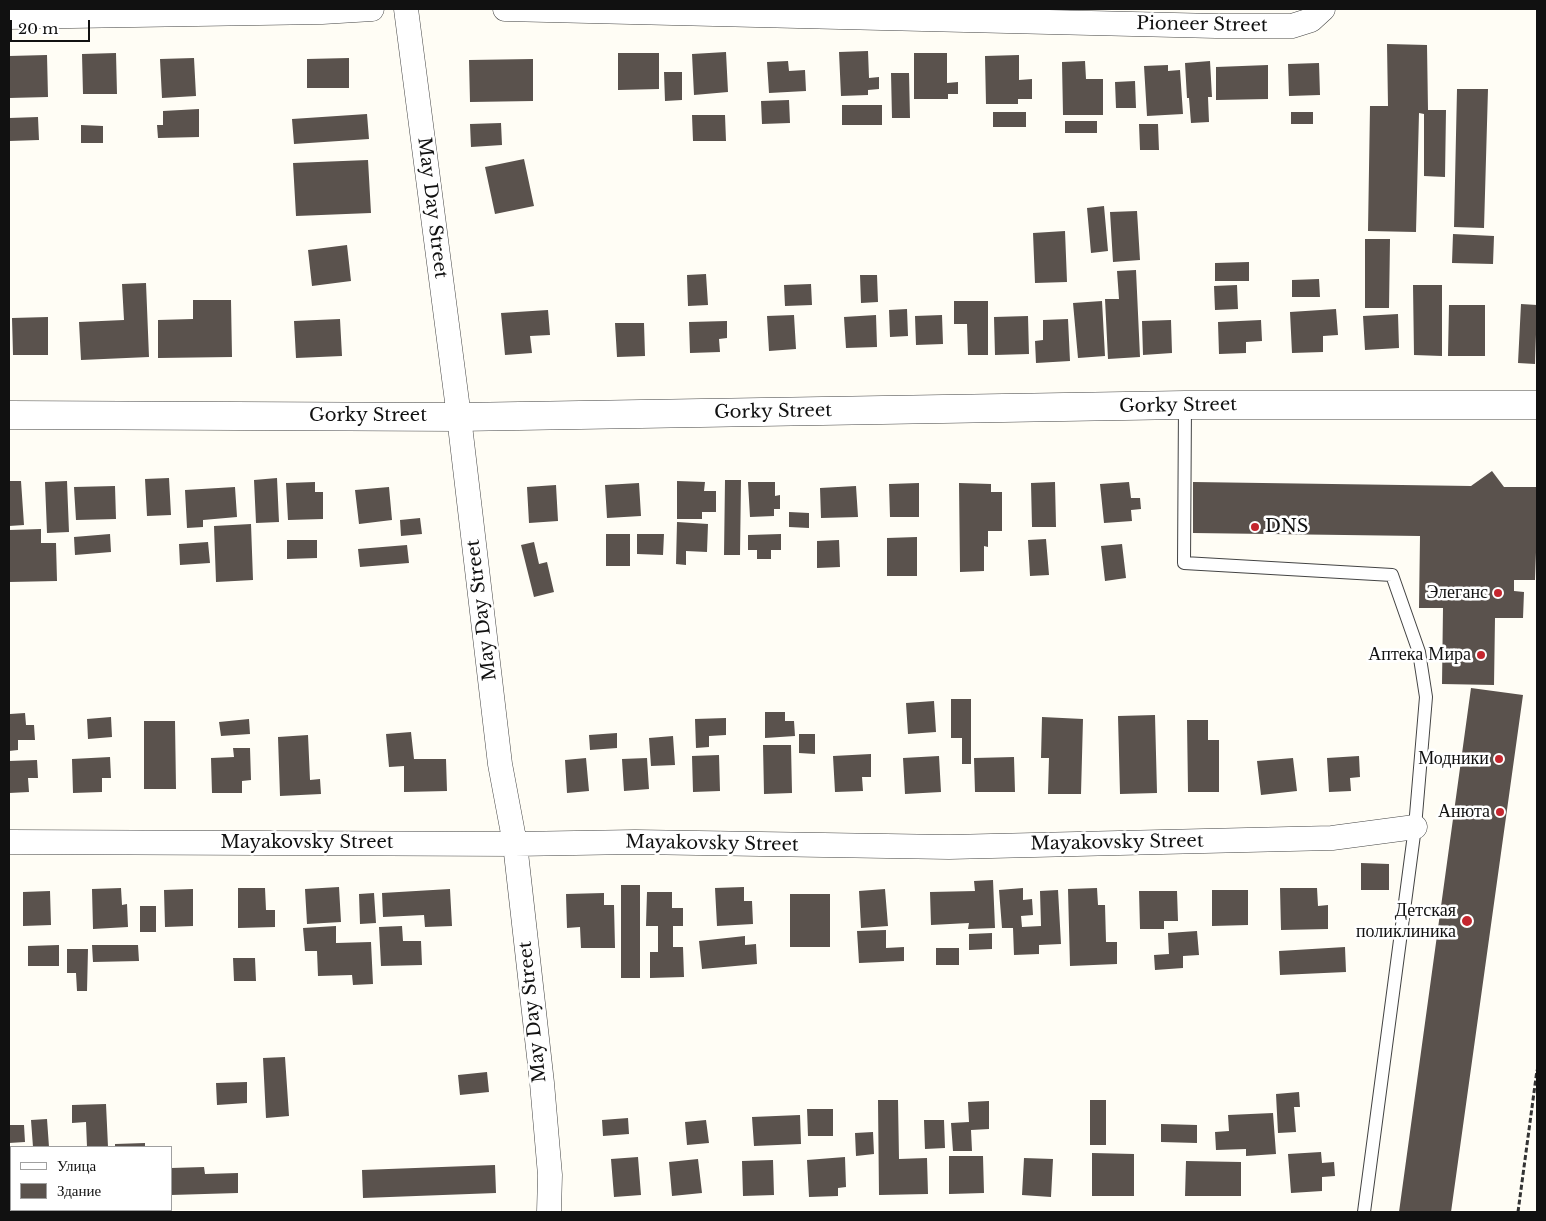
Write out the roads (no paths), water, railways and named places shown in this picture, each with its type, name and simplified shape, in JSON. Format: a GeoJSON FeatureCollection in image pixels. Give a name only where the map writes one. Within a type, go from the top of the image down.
{"type":"FeatureCollection","features":[{"type":"Feature","properties":{"kind":"street"},"geometry":{"type":"LineString","coordinates":[[9,17],[312,12],[372,9]]}},
{"type":"Feature","properties":{"kind":"street","name":"May Day Street"},"geometry":{"type":"LineString","coordinates":[[406,9],[459,417],[500,764],[515,844],[550,1175],[549,1212]]}},
{"type":"Feature","properties":{"kind":"street","name":"Pioneer Street"},"geometry":{"type":"LineString","coordinates":[[504,9],[1216,26],[1292,26],[1312,20],[1323,9]]}},
{"type":"Feature","properties":{"kind":"street","name":"Gorky Street"},"geometry":{"type":"LineString","coordinates":[[9,415],[459,417],[1185,405],[1537,404]]}},
{"type":"Feature","properties":{"kind":"street","name":"Mayakovsky Street"},"geometry":{"type":"LineString","coordinates":[[9,842],[515,844],[635,842],[969,846],[1332,838],[1415,827]]}},
{"type":"Feature","properties":{"kind":"lane"},"geometry":{"type":"LineString","coordinates":[[1185,405],[1184,562],[1392,575],[1419,652],[1426,697],[1415,827],[1364,1212]]}},
{"type":"Feature","properties":{"kind":"place","name":"DNS"},"geometry":{"type":"Point","coordinates":[1255,527]}},
{"type":"Feature","properties":{"kind":"place","name":"Элеганс"},"geometry":{"type":"Point","coordinates":[1498,593]}},
{"type":"Feature","properties":{"kind":"place","name":"Аптека Мира"},"geometry":{"type":"Point","coordinates":[1481,655]}},
{"type":"Feature","properties":{"kind":"place","name":"Модники"},"geometry":{"type":"Point","coordinates":[1499,759]}},
{"type":"Feature","properties":{"kind":"place","name":"Анюта"},"geometry":{"type":"Point","coordinates":[1500,812]}},
{"type":"Feature","properties":{"kind":"place","name":"Детская поликлиника"},"geometry":{"type":"Point","coordinates":[1467,921]}}]}
